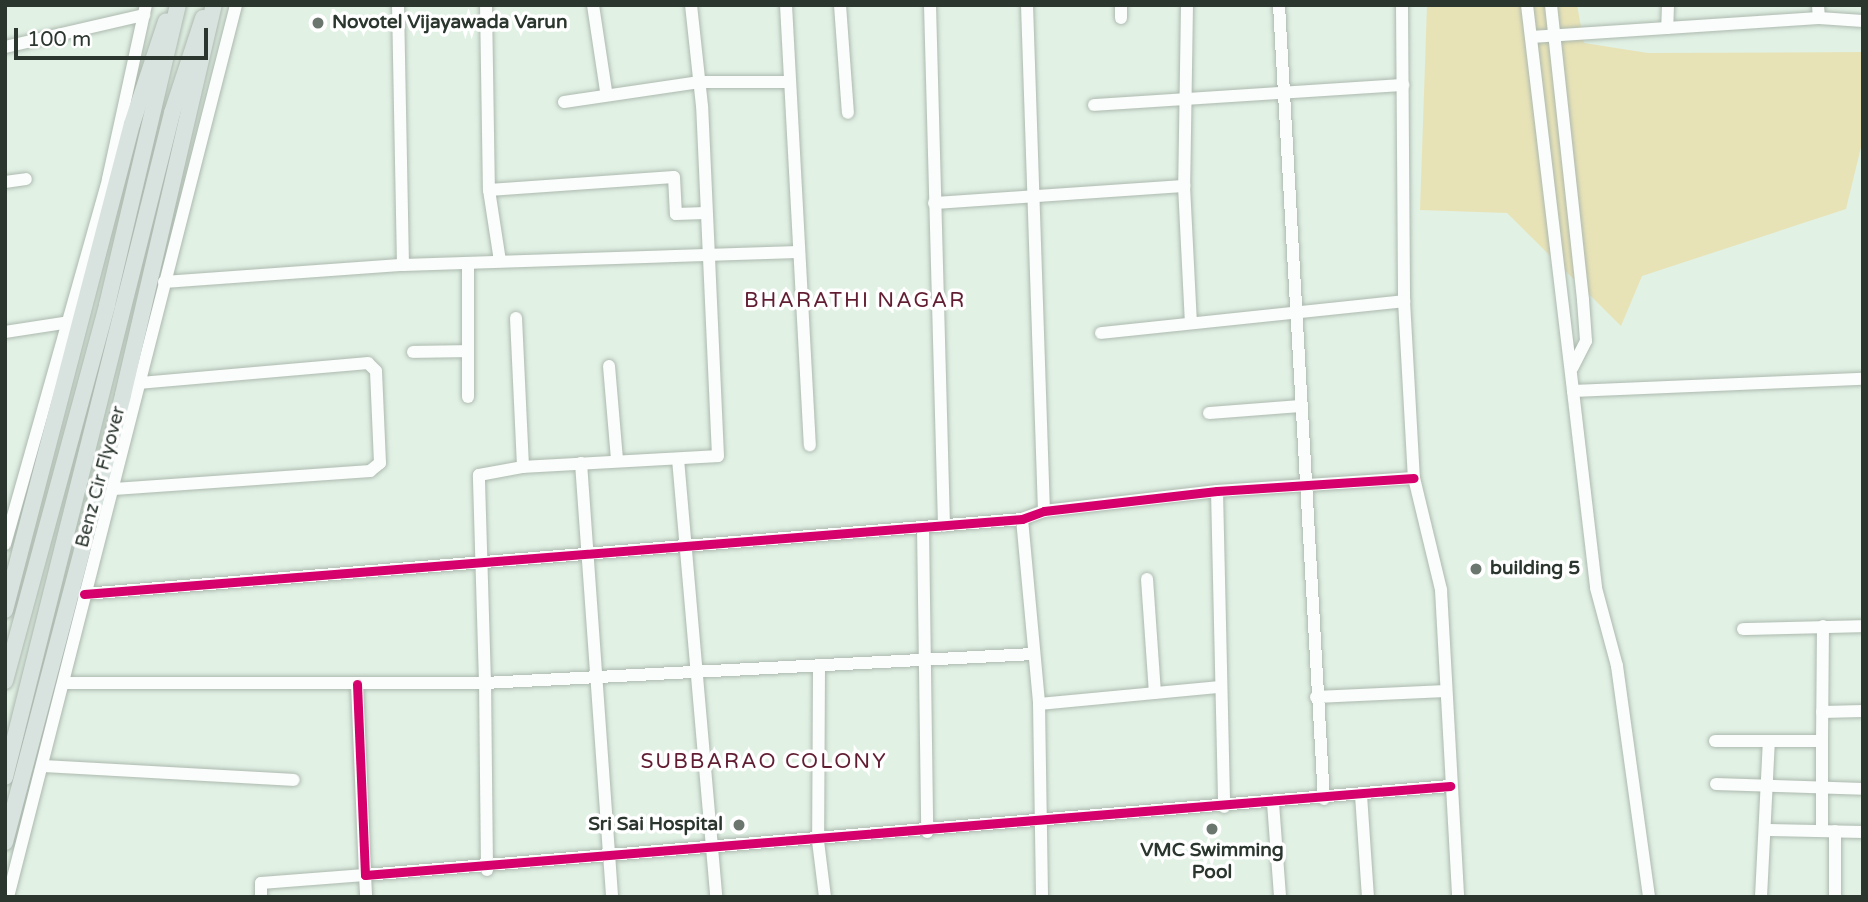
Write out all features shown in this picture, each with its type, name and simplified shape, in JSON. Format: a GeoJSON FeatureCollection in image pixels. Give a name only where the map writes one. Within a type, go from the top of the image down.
{"type":"FeatureCollection","features":[{"type":"Feature","properties":{"kind":"main road"},"geometry":{"type":"LineString","coordinates":[[5,610],[132,124],[171,5]]}},
{"type":"Feature","properties":{"kind":"main road"},"geometry":{"type":"LineString","coordinates":[[5,681],[107,305],[178,5]]}},
{"type":"Feature","properties":{"kind":"main road"},"geometry":{"type":"LineString","coordinates":[[5,777],[173,113],[206,5]]}},
{"type":"Feature","properties":{"kind":"main road","name":"Benz Cir Flyover"},"geometry":{"type":"LineString","coordinates":[[5,842],[193,111],[214,5]]}},
{"type":"Feature","properties":{"kind":"street"},"geometry":{"type":"LineString","coordinates":[[8,897],[45,766],[85,594],[236,5]]}},
{"type":"Feature","properties":{"kind":"street"},"geometry":{"type":"LineString","coordinates":[[398,5],[403,265]]}},
{"type":"Feature","properties":{"kind":"street"},"geometry":{"type":"LineString","coordinates":[[486,5],[489,190],[500,261]]}},
{"type":"Feature","properties":{"kind":"street"},"geometry":{"type":"LineString","coordinates":[[593,5],[606,91]]}},
{"type":"Feature","properties":{"kind":"street"},"geometry":{"type":"LineString","coordinates":[[487,870],[484,562],[479,475],[523,467],[718,456],[700,82],[691,5]]}},
{"type":"Feature","properties":{"kind":"street"},"geometry":{"type":"LineString","coordinates":[[786,5],[810,445]]}},
{"type":"Feature","properties":{"kind":"street"},"geometry":{"type":"LineString","coordinates":[[840,5],[848,113]]}},
{"type":"Feature","properties":{"kind":"street"},"geometry":{"type":"LineString","coordinates":[[930,5],[944,526]]}},
{"type":"Feature","properties":{"kind":"street"},"geometry":{"type":"LineString","coordinates":[[1027,5],[1038,197],[1044,511]]}},
{"type":"Feature","properties":{"kind":"street"},"geometry":{"type":"LineString","coordinates":[[1187,5],[1184,186],[1191,323]]}},
{"type":"Feature","properties":{"kind":"street"},"geometry":{"type":"LineString","coordinates":[[1279,5],[1293,312],[1311,485],[1316,697],[1324,799]]}},
{"type":"Feature","properties":{"kind":"street"},"geometry":{"type":"LineString","coordinates":[[1402,5],[1404,301],[1414,478],[1441,590],[1458,897]]}},
{"type":"Feature","properties":{"kind":"street"},"geometry":{"type":"LineString","coordinates":[[1527,5],[1563,341],[1572,368],[1596,588],[1617,666],[1650,897]]}},
{"type":"Feature","properties":{"kind":"street"},"geometry":{"type":"LineString","coordinates":[[1551,5],[1586,341],[1572,368]]}},
{"type":"Feature","properties":{"kind":"street"},"geometry":{"type":"LineString","coordinates":[[1667,28],[1668,5]]}},
{"type":"Feature","properties":{"kind":"street"},"geometry":{"type":"LineString","coordinates":[[5,47],[145,10],[108,178],[64,323],[5,544]]}},
{"type":"Feature","properties":{"kind":"street"},"geometry":{"type":"LineString","coordinates":[[1531,37],[1667,28],[1819,12],[1863,21]]}},
{"type":"Feature","properties":{"kind":"street"},"geometry":{"type":"LineString","coordinates":[[564,102],[606,91],[700,82],[790,82]]}},
{"type":"Feature","properties":{"kind":"street"},"geometry":{"type":"LineString","coordinates":[[1094,105],[1403,85]]}},
{"type":"Feature","properties":{"kind":"street"},"geometry":{"type":"LineString","coordinates":[[489,190],[674,177],[676,214],[705,213]]}},
{"type":"Feature","properties":{"kind":"street"},"geometry":{"type":"LineString","coordinates":[[5,182],[26,179]]}},
{"type":"Feature","properties":{"kind":"street"},"geometry":{"type":"LineString","coordinates":[[934,203],[1184,186]]}},
{"type":"Feature","properties":{"kind":"street"},"geometry":{"type":"LineString","coordinates":[[164,282],[403,265],[798,252]]}},
{"type":"Feature","properties":{"kind":"street"},"geometry":{"type":"LineString","coordinates":[[468,264],[468,397]]}},
{"type":"Feature","properties":{"kind":"street"},"geometry":{"type":"LineString","coordinates":[[1101,333],[1404,301]]}},
{"type":"Feature","properties":{"kind":"street"},"geometry":{"type":"LineString","coordinates":[[516,318],[523,467]]}},
{"type":"Feature","properties":{"kind":"street"},"geometry":{"type":"LineString","coordinates":[[5,332],[64,323]]}},
{"type":"Feature","properties":{"kind":"street"},"geometry":{"type":"LineString","coordinates":[[413,352],[468,351]]}},
{"type":"Feature","properties":{"kind":"street"},"geometry":{"type":"LineString","coordinates":[[114,489],[370,471],[380,463],[376,371],[368,363],[141,383]]}},
{"type":"Feature","properties":{"kind":"street"},"geometry":{"type":"LineString","coordinates":[[609,366],[617,460]]}},
{"type":"Feature","properties":{"kind":"street"},"geometry":{"type":"LineString","coordinates":[[1573,391],[1863,379]]}},
{"type":"Feature","properties":{"kind":"street"},"geometry":{"type":"LineString","coordinates":[[1209,413],[1301,406]]}},
{"type":"Feature","properties":{"kind":"street"},"geometry":{"type":"LineString","coordinates":[[678,459],[682,547],[716,897]]}},
{"type":"Feature","properties":{"kind":"street"},"geometry":{"type":"LineString","coordinates":[[581,463],[584,554],[612,897]]}},
{"type":"Feature","properties":{"kind":"street"},"geometry":{"type":"LineString","coordinates":[[85,594],[944,526],[1022,519],[1044,511],[1217,491],[1414,478]]}},
{"type":"Feature","properties":{"kind":"street"},"geometry":{"type":"LineString","coordinates":[[1217,491],[1224,807]]}},
{"type":"Feature","properties":{"kind":"street"},"geometry":{"type":"LineString","coordinates":[[1022,519],[1038,704],[1037,822],[1042,897]]}},
{"type":"Feature","properties":{"kind":"street"},"geometry":{"type":"LineString","coordinates":[[923,527],[927,832]]}},
{"type":"Feature","properties":{"kind":"street"},"geometry":{"type":"LineString","coordinates":[[1147,579],[1155,693]]}},
{"type":"Feature","properties":{"kind":"street"},"geometry":{"type":"LineString","coordinates":[[1823,626],[1822,788],[1835,897]]}},
{"type":"Feature","properties":{"kind":"street"},"geometry":{"type":"LineString","coordinates":[[1743,629],[1863,626]]}},
{"type":"Feature","properties":{"kind":"street"},"geometry":{"type":"LineString","coordinates":[[64,682],[485,683],[594,676],[695,675],[1032,654]]}},
{"type":"Feature","properties":{"kind":"street"},"geometry":{"type":"LineString","coordinates":[[818,668],[818,841],[825,897]]}},
{"type":"Feature","properties":{"kind":"street"},"geometry":{"type":"LineString","coordinates":[[356,684],[366,897]]}},
{"type":"Feature","properties":{"kind":"street"},"geometry":{"type":"LineString","coordinates":[[1038,704],[1220,687]]}},
{"type":"Feature","properties":{"kind":"street"},"geometry":{"type":"LineString","coordinates":[[1316,697],[1446,691]]}},
{"type":"Feature","properties":{"kind":"street"},"geometry":{"type":"LineString","coordinates":[[1822,712],[1863,711]]}},
{"type":"Feature","properties":{"kind":"street"},"geometry":{"type":"LineString","coordinates":[[1715,741],[1822,741]]}},
{"type":"Feature","properties":{"kind":"street"},"geometry":{"type":"LineString","coordinates":[[1769,741],[1769,830]]}},
{"type":"Feature","properties":{"kind":"street"},"geometry":{"type":"LineString","coordinates":[[45,766],[294,780]]}},
{"type":"Feature","properties":{"kind":"street"},"geometry":{"type":"LineString","coordinates":[[1716,784],[1863,789]]}},
{"type":"Feature","properties":{"kind":"street"},"geometry":{"type":"LineString","coordinates":[[261,897],[261,883],[487,870],[1450,786]]}},
{"type":"Feature","properties":{"kind":"street"},"geometry":{"type":"LineString","coordinates":[[1361,795],[1368,897]]}},
{"type":"Feature","properties":{"kind":"street"},"geometry":{"type":"LineString","coordinates":[[1273,803],[1280,897]]}},
{"type":"Feature","properties":{"kind":"street"},"geometry":{"type":"LineString","coordinates":[[1761,897],[1761,834],[1769,830],[1863,832]]}},
{"type":"Feature","properties":{"kind":"shaded area"},"geometry":{"type":"Polygon","coordinates":[[[1427,5],[1577,5],[1584,43],[1648,53],[1863,52],[1863,139],[1846,209],[1642,276],[1621,326],[1507,213],[1420,210],[1427,5]]]}},
{"type":"Feature","properties":{"kind":"cycle path"},"geometry":{"type":"LineString","coordinates":[[84,594],[1022,519],[1044,511],[1217,491],[1414,478]]}},
{"type":"Feature","properties":{"kind":"cycle path"},"geometry":{"type":"LineString","coordinates":[[357,684],[365,875],[1450,786]]}},
{"type":"Feature","properties":{"kind":"place","name":"Novotel Vijayawada Varun"},"geometry":{"type":"Point","coordinates":[318,23]}},
{"type":"Feature","properties":{"kind":"place","name":"building 5"},"geometry":{"type":"Point","coordinates":[1476,569]}},
{"type":"Feature","properties":{"kind":"place","name":"Sri Sai Hospital"},"geometry":{"type":"Point","coordinates":[739,825]}},
{"type":"Feature","properties":{"kind":"place","name":"VMC Swimming Pool"},"geometry":{"type":"Point","coordinates":[1212,829]}},
{"type":"Feature","properties":{"kind":"district","name":"BHARATHI NAGAR"},"geometry":{"type":"Point","coordinates":[855,301]}},
{"type":"Feature","properties":{"kind":"district","name":"SUBBARAO COLONY"},"geometry":{"type":"Point","coordinates":[764,762]}}]}
